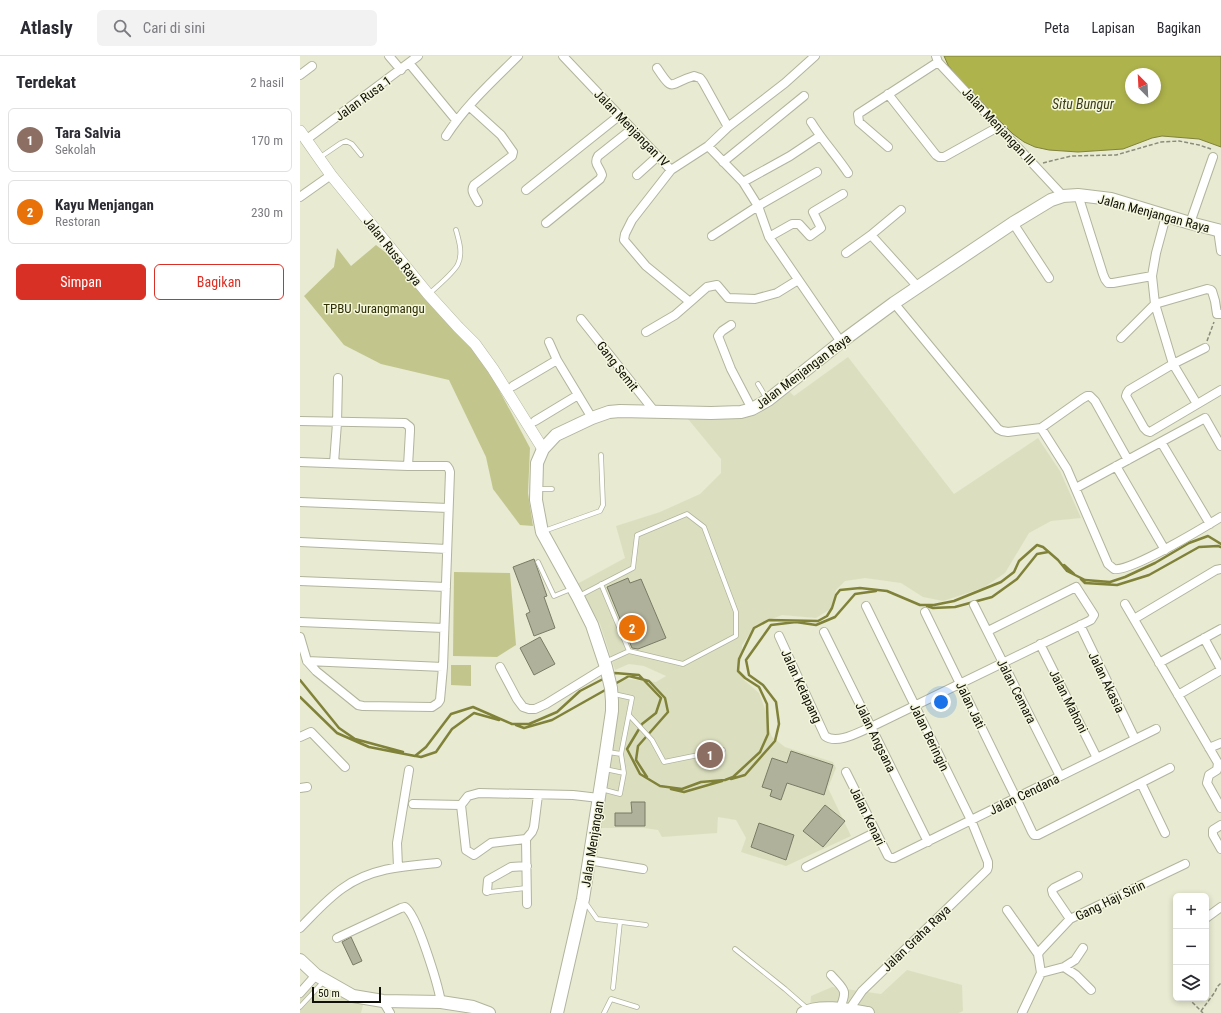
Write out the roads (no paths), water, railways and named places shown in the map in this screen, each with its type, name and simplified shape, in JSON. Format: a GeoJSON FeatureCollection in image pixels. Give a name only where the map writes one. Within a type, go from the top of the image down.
{"type":"FeatureCollection","features":[{"type":"Feature","properties":{"kind":"main road","name":"Jalan Menjangan Raya"},"geometry":{"type":"LineString","coordinates":[[606,668],[592,625],[542,532],[536,500],[537,463],[543,449],[556,435],[592,418],[615,411],[719,413],[741,412],[752,409],[768,400],[841,342],[894,303],[1013,223],[1051,200],[1063,196],[1078,195],[1111,198],[1166,216],[1219,230]]}},
{"type":"Feature","properties":{"kind":"main road","name":"Jalan Menjangan"},"geometry":{"type":"LineString","coordinates":[[557,1013],[583,899],[588,860],[604,769],[612,711],[611,691],[606,668]]}},
{"type":"Feature","properties":{"kind":"main road"},"geometry":{"type":"LineString","coordinates":[[300,960],[320,978],[353,996],[383,1001],[441,1002],[473,1006],[489,1013]]}},
{"type":"Feature","properties":{"kind":"main road"},"geometry":{"type":"LineString","coordinates":[[806,1011],[844,1009],[868,1013]]}},
{"type":"Feature","properties":{"kind":"street"},"geometry":{"type":"LineString","coordinates":[[389,56],[401,70]]}},
{"type":"Feature","properties":{"kind":"street","name":"Jalan Rusa 1"},"geometry":{"type":"LineString","coordinates":[[303,135],[401,70],[418,56]]}},
{"type":"Feature","properties":{"kind":"street"},"geometry":{"type":"LineString","coordinates":[[446,136],[456,120],[476,96],[518,56]]}},
{"type":"Feature","properties":{"kind":"street","name":"Jalan Menjangan IV"},"geometry":{"type":"LineString","coordinates":[[564,56],[671,170],[708,146],[728,127],[785,83],[815,56]]}},
{"type":"Feature","properties":{"kind":"street"},"geometry":{"type":"LineString","coordinates":[[888,147],[859,122],[858,114],[937,59]]}},
{"type":"Feature","properties":{"kind":"street","name":"Jalan Menjangan III"},"geometry":{"type":"LineString","coordinates":[[937,59],[1063,196]]}},
{"type":"Feature","properties":{"kind":"street"},"geometry":{"type":"LineString","coordinates":[[410,63],[456,120]]}},
{"type":"Feature","properties":{"kind":"street"},"geometry":{"type":"LineString","coordinates":[[300,75],[312,66]]}},
{"type":"Feature","properties":{"kind":"street"},"geometry":{"type":"LineString","coordinates":[[657,68],[666,82],[670,85],[694,76],[700,78],[728,127]]}},
{"type":"Feature","properties":{"kind":"street"},"geometry":{"type":"LineString","coordinates":[[888,94],[939,157],[944,157],[998,127]]}},
{"type":"Feature","properties":{"kind":"street"},"geometry":{"type":"LineString","coordinates":[[723,162],[804,96]]}},
{"type":"Feature","properties":{"kind":"street"},"geometry":{"type":"LineString","coordinates":[[469,106],[501,135],[513,152],[512,156],[474,185],[472,191],[478,202]]}},
{"type":"Feature","properties":{"kind":"street"},"geometry":{"type":"LineString","coordinates":[[526,190],[620,115]]}},
{"type":"Feature","properties":{"kind":"street"},"geometry":{"type":"LineString","coordinates":[[811,122],[848,172]]}},
{"type":"Feature","properties":{"kind":"street"},"geometry":{"type":"LineString","coordinates":[[546,223],[600,179],[602,175],[596,164],[598,156],[632,129]]}},
{"type":"Feature","properties":{"kind":"street","name":"Jalan Rusa Raya"},"geometry":{"type":"LineString","coordinates":[[303,135],[331,175],[428,294],[475,344],[493,369],[543,449]]}},
{"type":"Feature","properties":{"kind":"street"},"geometry":{"type":"LineString","coordinates":[[743,182],[790,156],[820,136]]}},
{"type":"Feature","properties":{"kind":"street"},"geometry":{"type":"LineString","coordinates":[[708,146],[743,182],[758,206],[769,237],[841,342]]}},
{"type":"Feature","properties":{"kind":"street"},"geometry":{"type":"LineString","coordinates":[[1190,223],[1213,154]]}},
{"type":"Feature","properties":{"kind":"street"},"geometry":{"type":"LineString","coordinates":[[637,175],[658,156]]}},
{"type":"Feature","properties":{"kind":"street"},"geometry":{"type":"LineString","coordinates":[[671,170],[632,220],[625,234],[624,240],[646,266],[690,302]]}},
{"type":"Feature","properties":{"kind":"street"},"geometry":{"type":"LineString","coordinates":[[712,236],[758,206],[817,172]]}},
{"type":"Feature","properties":{"kind":"street"},"geometry":{"type":"LineString","coordinates":[[300,197],[331,175]]}},
{"type":"Feature","properties":{"kind":"street"},"geometry":{"type":"LineString","coordinates":[[769,237],[792,224],[799,224],[810,236],[821,228],[813,212],[842,194]]}},
{"type":"Feature","properties":{"kind":"street"},"geometry":{"type":"LineString","coordinates":[[1078,195],[1103,274],[1108,283],[1152,276]]}},
{"type":"Feature","properties":{"kind":"street"},"geometry":{"type":"LineString","coordinates":[[846,253],[871,235],[901,210]]}},
{"type":"Feature","properties":{"kind":"street"},"geometry":{"type":"LineString","coordinates":[[1166,216],[1152,276],[1155,304],[1173,364],[1197,404]]}},
{"type":"Feature","properties":{"kind":"street"},"geometry":{"type":"LineString","coordinates":[[1013,223],[1049,278]]}},
{"type":"Feature","properties":{"kind":"street"},"geometry":{"type":"LineString","coordinates":[[1219,230],[1221,251]]}},
{"type":"Feature","properties":{"kind":"street"},"geometry":{"type":"LineString","coordinates":[[871,235],[918,287]]}},
{"type":"Feature","properties":{"kind":"street"},"geometry":{"type":"LineString","coordinates":[[646,332],[675,316],[707,287],[717,285],[728,298],[755,299],[777,293],[798,280]]}},
{"type":"Feature","properties":{"kind":"street"},"geometry":{"type":"LineString","coordinates":[[1121,338],[1155,304],[1209,289],[1214,294],[1219,314]]}},
{"type":"Feature","properties":{"kind":"street"},"geometry":{"type":"LineString","coordinates":[[894,303],[998,429],[1008,432],[1041,428],[1082,399],[1090,396],[1095,401],[1128,460]]}},
{"type":"Feature","properties":{"kind":"street","name":"Gang Semit"},"geometry":{"type":"LineString","coordinates":[[582,319],[655,412]]}},
{"type":"Feature","properties":{"kind":"street"},"geometry":{"type":"LineString","coordinates":[[731,325],[722,331],[718,336],[731,369],[752,409]]}},
{"type":"Feature","properties":{"kind":"street"},"geometry":{"type":"LineString","coordinates":[[549,342],[557,360],[592,418]]}},
{"type":"Feature","properties":{"kind":"street"},"geometry":{"type":"LineString","coordinates":[[1205,348],[1173,364],[1129,390],[1126,396],[1144,428],[1150,432],[1221,390]]}},
{"type":"Feature","properties":{"kind":"street"},"geometry":{"type":"LineString","coordinates":[[512,386],[557,360]]}},
{"type":"Feature","properties":{"kind":"street"},"geometry":{"type":"LineString","coordinates":[[334,463],[338,378]]}},
{"type":"Feature","properties":{"kind":"street"},"geometry":{"type":"LineString","coordinates":[[535,421],[578,395]]}},
{"type":"Feature","properties":{"kind":"street"},"geometry":{"type":"LineString","coordinates":[[1076,488],[1205,418],[1220,443]]}},
{"type":"Feature","properties":{"kind":"street"},"geometry":{"type":"LineString","coordinates":[[300,422],[405,423],[410,427],[408,466]]}},
{"type":"Feature","properties":{"kind":"street"},"geometry":{"type":"LineString","coordinates":[[1041,428],[1067,469],[1108,564],[1114,569],[1122,569],[1165,550],[1221,517]]}},
{"type":"Feature","properties":{"kind":"street"},"geometry":{"type":"LineString","coordinates":[[1161,442],[1210,524]]}},
{"type":"Feature","properties":{"kind":"street"},"geometry":{"type":"LineString","coordinates":[[300,462],[448,467],[450,472],[443,667],[440,700],[432,707],[363,706],[354,702],[316,671],[307,661],[300,636]]}},
{"type":"Feature","properties":{"kind":"street"},"geometry":{"type":"LineString","coordinates":[[1116,466],[1165,550]]}},
{"type":"Feature","properties":{"kind":"street"},"geometry":{"type":"LineString","coordinates":[[300,502],[448,508]]}},
{"type":"Feature","properties":{"kind":"street"},"geometry":{"type":"LineString","coordinates":[[300,542],[447,549]]}},
{"type":"Feature","properties":{"kind":"street"},"geometry":{"type":"LineString","coordinates":[[1134,619],[1216,570],[1221,569]]}},
{"type":"Feature","properties":{"kind":"street"},"geometry":{"type":"LineString","coordinates":[[300,581],[446,588]]}},
{"type":"Feature","properties":{"kind":"street"},"geometry":{"type":"LineString","coordinates":[[871,727],[1091,620],[1094,615],[1076,587],[988,631]]}},
{"type":"Feature","properties":{"kind":"street"},"geometry":{"type":"LineString","coordinates":[[1125,604],[1218,763],[1217,770],[1209,775],[1207,783],[1221,808]]}},
{"type":"Feature","properties":{"kind":"street","name":"Jalan Cemara"},"geometry":{"type":"LineString","coordinates":[[974,605],[1060,776]]}},
{"type":"Feature","properties":{"kind":"street","name":"Jalan Beringin"},"geometry":{"type":"LineString","coordinates":[[866,606],[971,820],[988,862],[987,870]]}},
{"type":"Feature","properties":{"kind":"street","name":"Jalan Jati"},"geometry":{"type":"LineString","coordinates":[[925,612],[1034,835],[1038,835],[1141,783]]}},
{"type":"Feature","properties":{"kind":"street"},"geometry":{"type":"LineString","coordinates":[[300,622],[444,628]]}},
{"type":"Feature","properties":{"kind":"street","name":"Jalan Akasia"},"geometry":{"type":"LineString","coordinates":[[1080,625],[1135,739]]}},
{"type":"Feature","properties":{"kind":"street"},"geometry":{"type":"LineString","coordinates":[[1159,663],[1221,629]]}},
{"type":"Feature","properties":{"kind":"street","name":"Jalan Angsana"},"geometry":{"type":"LineString","coordinates":[[824,632],[928,842]]}},
{"type":"Feature","properties":{"kind":"street","name":"Jalan Ketapang"},"geometry":{"type":"LineString","coordinates":[[779,636],[825,736],[832,740],[838,740],[871,727]]}},
{"type":"Feature","properties":{"kind":"street"},"geometry":{"type":"LineString","coordinates":[[1178,695],[1221,670],[1204,638]]}},
{"type":"Feature","properties":{"kind":"street","name":"Jalan Mahoni"},"geometry":{"type":"LineString","coordinates":[[1040,644],[1097,758]]}},
{"type":"Feature","properties":{"kind":"street"},"geometry":{"type":"LineString","coordinates":[[307,661],[443,667]]}},
{"type":"Feature","properties":{"kind":"street"},"geometry":{"type":"LineString","coordinates":[[500,667],[517,698],[523,706],[529,709],[535,709],[546,704],[606,668]]}},
{"type":"Feature","properties":{"kind":"street","name":"Jalan Cendana"},"geometry":{"type":"LineString","coordinates":[[892,858],[928,842],[1156,729]]}},
{"type":"Feature","properties":{"kind":"street"},"geometry":{"type":"LineString","coordinates":[[300,737],[311,732],[345,767]]}},
{"type":"Feature","properties":{"kind":"street"},"geometry":{"type":"LineString","coordinates":[[1209,748],[1221,743]]}},
{"type":"Feature","properties":{"kind":"street"},"geometry":{"type":"LineString","coordinates":[[1165,833],[1141,783],[1170,768]]}},
{"type":"Feature","properties":{"kind":"street"},"geometry":{"type":"LineString","coordinates":[[398,867],[397,843],[409,770]]}},
{"type":"Feature","properties":{"kind":"street","name":"Jalan Kenari"},"geometry":{"type":"LineString","coordinates":[[846,772],[888,856],[892,858]]}},
{"type":"Feature","properties":{"kind":"street"},"geometry":{"type":"LineString","coordinates":[[526,839],[491,843],[474,855],[466,850],[461,805],[468,796],[479,792],[538,795],[600,794]]}},
{"type":"Feature","properties":{"kind":"street"},"geometry":{"type":"LineString","coordinates":[[527,904],[526,839],[534,827],[538,795]]}},
{"type":"Feature","properties":{"kind":"street"},"geometry":{"type":"LineString","coordinates":[[414,804],[461,805]]}},
{"type":"Feature","properties":{"kind":"street"},"geometry":{"type":"LineString","coordinates":[[1221,825],[1213,830],[1213,834],[1221,849]]}},
{"type":"Feature","properties":{"kind":"street"},"geometry":{"type":"LineString","coordinates":[[806,867],[876,832]]}},
{"type":"Feature","properties":{"kind":"street"},"geometry":{"type":"LineString","coordinates":[[588,860],[643,869]]}},
{"type":"Feature","properties":{"kind":"street"},"geometry":{"type":"LineString","coordinates":[[300,928],[343,887],[370,874],[398,867],[437,863]]}},
{"type":"Feature","properties":{"kind":"street","name":"Gang Haji Sirin"},"geometry":{"type":"LineString","coordinates":[[1038,954],[1070,919],[1185,864]]}},
{"type":"Feature","properties":{"kind":"street"},"geometry":{"type":"LineString","coordinates":[[487,891],[488,880],[511,867],[527,866]]}},
{"type":"Feature","properties":{"kind":"street","name":"Jalan Graha Raya"},"geometry":{"type":"LineString","coordinates":[[844,1009],[987,870]]}},
{"type":"Feature","properties":{"kind":"street"},"geometry":{"type":"LineString","coordinates":[[1070,919],[1053,894],[1052,890],[1078,876]]}},
{"type":"Feature","properties":{"kind":"street"},"geometry":{"type":"LineString","coordinates":[[337,938],[405,907],[410,912],[428,956],[439,989],[441,1002]]}},
{"type":"Feature","properties":{"kind":"street"},"geometry":{"type":"LineString","coordinates":[[1007,910],[1038,954],[1041,973],[1022,1013]]}},
{"type":"Feature","properties":{"kind":"street"},"geometry":{"type":"LineString","coordinates":[[1209,916],[1220,911]]}},
{"type":"Feature","properties":{"kind":"street"},"geometry":{"type":"LineString","coordinates":[[1041,973],[1064,967],[1075,960],[1083,948]]}},
{"type":"Feature","properties":{"kind":"street"},"geometry":{"type":"LineString","coordinates":[[1064,967],[1076,974],[1091,990]]}},
{"type":"Feature","properties":{"kind":"street"},"geometry":{"type":"LineString","coordinates":[[831,975],[844,990],[844,1009]]}},
{"type":"Feature","properties":{"kind":"street"},"geometry":{"type":"LineString","coordinates":[[300,993],[320,978]]}},
{"type":"Feature","properties":{"kind":"street"},"geometry":{"type":"LineString","coordinates":[[383,1001],[390,1013]]}},
{"type":"Feature","properties":{"kind":"lane"},"geometry":{"type":"LineString","coordinates":[[319,158],[341,142],[346,141],[352,144],[361,155]]}},
{"type":"Feature","properties":{"kind":"lane"},"geometry":{"type":"LineString","coordinates":[[428,294],[446,278],[458,264],[460,254],[456,230]]}},
{"type":"Feature","properties":{"kind":"lane"},"geometry":{"type":"LineString","coordinates":[[758,384],[768,400]]}},
{"type":"Feature","properties":{"kind":"lane"},"geometry":{"type":"LineString","coordinates":[[542,532],[600,511],[604,505],[601,455]]}},
{"type":"Feature","properties":{"kind":"lane"},"geometry":{"type":"LineString","coordinates":[[536,490],[552,489]]}},
{"type":"Feature","properties":{"kind":"lane"},"geometry":{"type":"LineString","coordinates":[[538,562],[554,596],[575,592],[601,584],[633,568],[638,535],[687,514],[704,527],[736,612],[736,636],[683,664],[629,651]]}},
{"type":"Feature","properties":{"kind":"lane"},"geometry":{"type":"LineString","coordinates":[[601,584],[629,651]]}},
{"type":"Feature","properties":{"kind":"lane"},"geometry":{"type":"LineString","coordinates":[[606,668],[629,651]]}},
{"type":"Feature","properties":{"kind":"lane"},"geometry":{"type":"LineString","coordinates":[[600,794],[620,794],[624,773],[621,754],[632,698],[611,691]]}},
{"type":"Feature","properties":{"kind":"lane"},"geometry":{"type":"LineString","coordinates":[[629,715],[652,740],[664,762],[723,750]]}},
{"type":"Feature","properties":{"kind":"lane"},"geometry":{"type":"LineString","coordinates":[[606,752],[621,754]]}},
{"type":"Feature","properties":{"kind":"lane"},"geometry":{"type":"LineString","coordinates":[[604,769],[624,773]]}},
{"type":"Feature","properties":{"kind":"lane"},"geometry":{"type":"LineString","coordinates":[[487,891],[490,892],[527,888]]}},
{"type":"Feature","properties":{"kind":"lane"},"geometry":{"type":"LineString","coordinates":[[583,899],[597,919],[646,925]]}},
{"type":"Feature","properties":{"kind":"lane"},"geometry":{"type":"LineString","coordinates":[[613,988],[620,922]]}},
{"type":"Feature","properties":{"kind":"lane"},"geometry":{"type":"LineString","coordinates":[[735,949],[785,989],[806,1011]]}},
{"type":"Feature","properties":{"kind":"lane"},"geometry":{"type":"LineString","coordinates":[[300,1007],[320,978]]}},
{"type":"Feature","properties":{"kind":"lane"},"geometry":{"type":"LineString","coordinates":[[604,1013],[611,999],[637,1007]]}},
{"type":"Feature","properties":{"kind":"water","name":"Situ Bungur"},"geometry":{"type":"Polygon","coordinates":[[[944,56],[1221,56],[1221,147],[1199,139],[1162,136],[1152,138],[1123,149],[1078,152],[1049,150],[1035,147],[1024,142],[1013,134],[948,65],[944,56]]]}},
{"type":"Feature","properties":{"kind":"waterway"},"geometry":{"type":"LineString","coordinates":[[612,674],[639,675],[661,698],[656,713],[642,724],[627,749],[640,774],[660,786],[682,789],[701,782],[725,780],[733,777],[760,752],[768,734],[767,704],[759,687],[745,678],[738,671],[739,659],[754,628],[769,620],[818,621],[827,616],[832,608],[836,595],[840,590],[860,588],[887,591],[920,605],[934,605],[954,601],[1001,582],[1014,572],[1019,561],[1037,545],[1043,547],[1058,560],[1067,571],[1085,580],[1110,582],[1125,577],[1155,563],[1189,543],[1208,536],[1221,544]]}},
{"type":"Feature","properties":{"kind":"waterway"},"geometry":{"type":"LineString","coordinates":[[1081,579],[1085,583],[1117,585],[1149,575],[1199,547],[1221,547]]}},
{"type":"Feature","properties":{"kind":"waterway"},"geometry":{"type":"LineString","coordinates":[[927,606],[933,608],[955,607],[992,597],[1017,579],[1037,554],[1048,552]]}},
{"type":"Feature","properties":{"kind":"waterway"},"geometry":{"type":"LineString","coordinates":[[1064,565],[1074,574]]}},
{"type":"Feature","properties":{"kind":"waterway"},"geometry":{"type":"LineString","coordinates":[[731,779],[745,775],[775,741],[779,724],[776,702],[763,685],[749,675],[746,660],[771,625],[796,622],[816,625],[835,617],[855,594],[876,591]]}},
{"type":"Feature","properties":{"kind":"waterway"},"geometry":{"type":"LineString","coordinates":[[613,685],[629,676],[649,681],[665,698],[668,712],[638,746],[636,760],[647,777]]}},
{"type":"Feature","properties":{"kind":"waterway"},"geometry":{"type":"LineString","coordinates":[[300,697],[337,733],[369,747],[415,756],[426,747],[451,714],[473,707],[512,724],[529,724],[557,712],[580,691],[605,678]]}},
{"type":"Feature","properties":{"kind":"waterway"},"geometry":{"type":"LineString","coordinates":[[300,680],[339,728],[355,739],[403,752]]}},
{"type":"Feature","properties":{"kind":"waterway"},"geometry":{"type":"LineString","coordinates":[[516,725],[524,728],[552,720],[607,689]]}},
{"type":"Feature","properties":{"kind":"waterway"},"geometry":{"type":"LineString","coordinates":[[416,756],[421,757],[436,752],[452,729],[474,713],[499,720]]}},
{"type":"Feature","properties":{"kind":"waterway"},"geometry":{"type":"LineString","coordinates":[[671,789],[684,792],[722,781]]}},
{"type":"Feature","properties":{"kind":"place","name":"Kayu Menjangan"},"geometry":{"type":"Point","coordinates":[632,628]}},
{"type":"Feature","properties":{"kind":"place","name":"Tara Salvia"},"geometry":{"type":"Point","coordinates":[710,755]}},
{"type":"Feature","properties":{"kind":"park label","name":"TPBU Jurangmangu"},"geometry":{"type":"Point","coordinates":[374,308]}}]}
